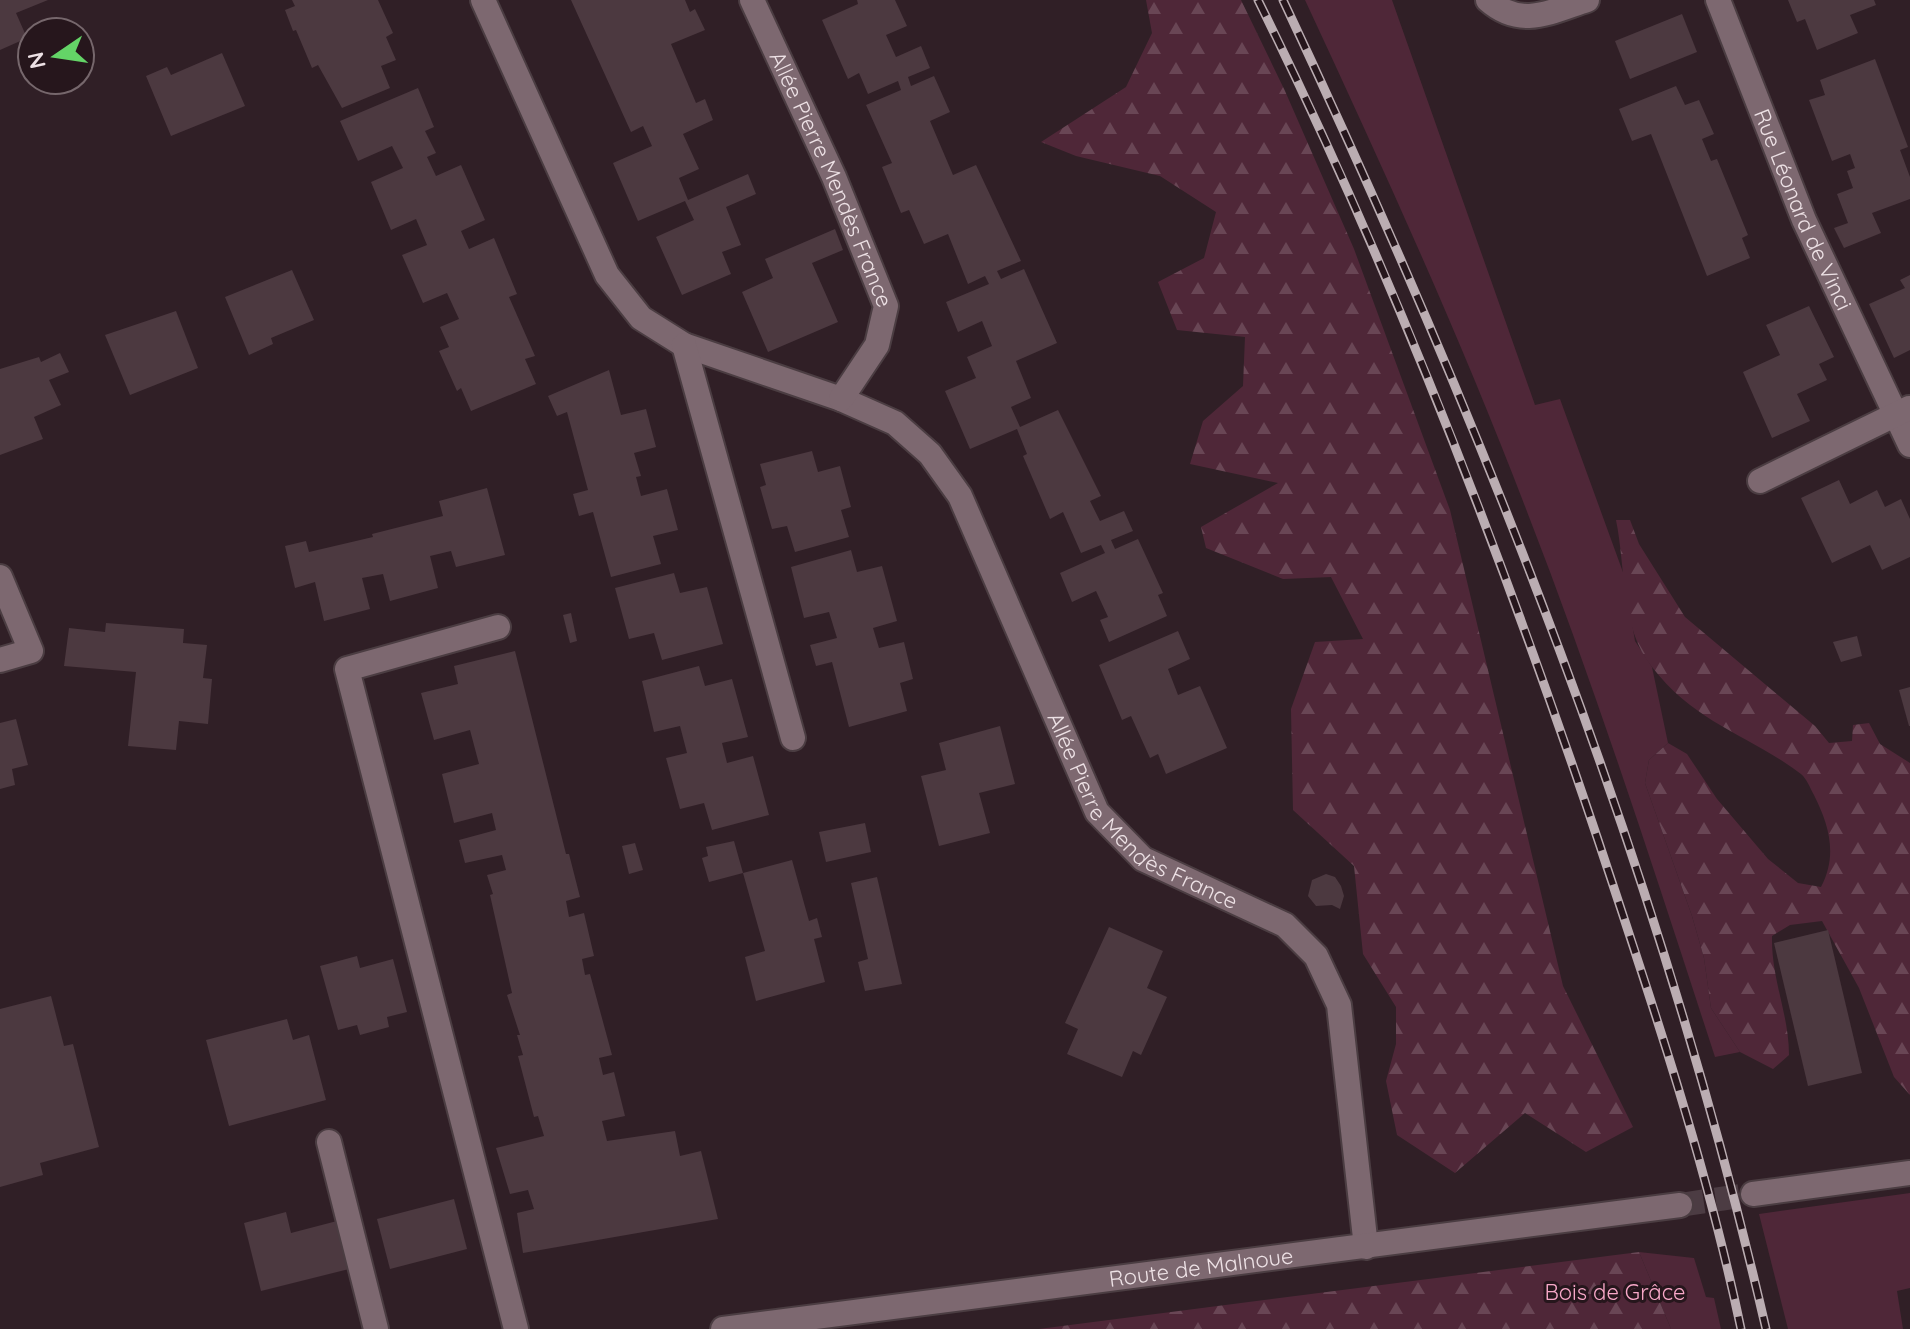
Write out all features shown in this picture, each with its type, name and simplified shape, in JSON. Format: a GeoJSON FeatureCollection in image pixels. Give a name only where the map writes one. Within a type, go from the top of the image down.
{"type":"FeatureCollection","features":[{"type":"Feature","properties":{"kind":"street","name":"Allée Pierre Mendès France"},"geometry":{"type":"LineString","coordinates":[[483,0],[607,275],[641,318],[684,345],[841,399],[895,423],[930,454],[960,496],[1097,812],[1143,859],[1285,925],[1316,956],[1339,1005],[1366,1247]]}},
{"type":"Feature","properties":{"kind":"street","name":"Allée Pierre Mendès France"},"geometry":{"type":"LineString","coordinates":[[752,0],[834,177],[886,306],[877,345],[841,399]]}},
{"type":"Feature","properties":{"kind":"street"},"geometry":{"type":"LineString","coordinates":[[1488,0],[1503,13],[1535,17],[1587,0]]}},
{"type":"Feature","properties":{"kind":"street","name":"Rue Léonard de Vinci"},"geometry":{"type":"LineString","coordinates":[[1718,0],[1804,220],[1903,411],[1910,445]]}},
{"type":"Feature","properties":{"kind":"street"},"geometry":{"type":"LineString","coordinates":[[684,345],[793,738]]}},
{"type":"Feature","properties":{"kind":"street"},"geometry":{"type":"LineString","coordinates":[[1760,481],[1903,411]]}},
{"type":"Feature","properties":{"kind":"street"},"geometry":{"type":"LineString","coordinates":[[0,577],[31,651],[0,660]]}},
{"type":"Feature","properties":{"kind":"street"},"geometry":{"type":"LineString","coordinates":[[498,627],[347,669],[516,1329]]}},
{"type":"Feature","properties":{"kind":"street"},"geometry":{"type":"LineString","coordinates":[[329,1142],[376,1329]]}},
{"type":"Feature","properties":{"kind":"street"},"geometry":{"type":"LineString","coordinates":[[1753,1194],[1910,1173]]}},
{"type":"Feature","properties":{"kind":"street","name":"Route de Malnoue"},"geometry":{"type":"LineString","coordinates":[[723,1329],[1680,1205]]}},
{"type":"Feature","properties":{"kind":"green space"},"geometry":{"type":"Polygon","coordinates":[[[1146,0],[1241,0],[1285,91],[1354,249],[1450,510],[1563,986],[1633,1127],[1586,1152],[1525,1113],[1455,1173],[1397,1135],[1386,1081],[1396,1044],[1396,1007],[1363,954],[1354,866],[1293,810],[1291,709],[1315,642],[1363,639],[1331,577],[1283,579],[1206,548],[1201,527],[1278,483],[1190,464],[1203,421],[1243,386],[1245,337],[1177,330],[1158,282],[1204,258],[1216,212],[1160,176],[1076,156],[1041,142],[1126,87],[1152,33],[1146,0]]]}},
{"type":"Feature","properties":{"kind":"green space"},"geometry":{"type":"Polygon","coordinates":[[[1305,0],[1392,0],[1535,405],[1560,399],[1624,575],[1635,641],[1652,667],[1668,743],[1649,760],[1645,783],[1692,916],[1704,958],[1711,1008],[1740,1052],[1715,1057],[1601,713],[1501,444],[1392,189],[1305,0]]]}},
{"type":"Feature","properties":{"kind":"green space"},"geometry":{"type":"Polygon","coordinates":[[[1616,520],[1630,520],[1639,544],[1685,617],[1815,726],[1829,743],[1852,741],[1853,725],[1869,723],[1880,744],[1910,763],[1910,1095],[1894,1077],[1859,988],[1822,921],[1790,925],[1772,936],[1774,967],[1789,1055],[1773,1069],[1740,1052],[1711,1008],[1704,958],[1692,916],[1645,783],[1649,760],[1668,743],[1687,754],[1717,799],[1768,859],[1798,883],[1821,887],[1829,863],[1830,840],[1814,795],[1801,774],[1686,702],[1652,667],[1634,634],[1629,616],[1616,520]]]}},
{"type":"Feature","properties":{"kind":"green space"},"geometry":{"type":"Polygon","coordinates":[[[1910,1193],[1910,1288],[1897,1291],[1903,1329],[1788,1329],[1759,1214],[1910,1193]]]}},
{"type":"Feature","properties":{"kind":"green space"},"geometry":{"type":"Polygon","coordinates":[[[1639,1252],[1694,1258],[1706,1297],[1714,1298],[1721,1329],[1671,1329],[1639,1252]]]}},
{"type":"Feature","properties":{"kind":"green space","name":"Bois de Grâce"},"geometry":{"type":"Polygon","coordinates":[[[1639,1252],[1671,1329],[1039,1329],[1639,1252]]]}},
{"type":"Feature","properties":{"kind":"building"},"geometry":{"type":"Polygon","coordinates":[[[0,0],[48,0],[16,13],[16,43],[0,50],[0,0]]]}},
{"type":"Feature","properties":{"kind":"building"},"geometry":{"type":"Polygon","coordinates":[[[292,0],[378,0],[393,33],[386,37],[396,60],[381,66],[390,88],[342,108],[318,65],[312,68],[296,30],[293,31],[285,10],[295,6],[292,0]]]}},
{"type":"Feature","properties":{"kind":"building"},"geometry":{"type":"Polygon","coordinates":[[[571,0],[685,0],[690,12],[695,9],[705,30],[671,44],[696,103],[705,99],[713,120],[683,134],[699,169],[679,178],[688,200],[748,174],[756,194],[726,207],[741,245],[722,252],[731,274],[682,295],[656,237],[694,220],[685,201],[638,221],[613,163],[652,146],[643,126],[631,132],[571,0]]]}},
{"type":"Feature","properties":{"kind":"building"},"geometry":{"type":"Polygon","coordinates":[[[857,0],[895,0],[907,26],[886,35],[896,57],[921,46],[930,68],[908,77],[911,86],[934,76],[950,112],[930,121],[953,175],[976,165],[1021,261],[997,271],[1001,279],[1024,269],[1057,343],[1016,361],[1031,398],[1011,407],[1020,427],[1058,410],[1101,496],[1090,501],[1100,521],[1124,511],[1133,531],[1111,540],[1115,549],[1138,539],[1163,593],[1158,595],[1167,616],[1109,642],[1100,620],[1108,617],[1096,591],[1072,602],[1060,573],[1105,553],[1101,545],[1081,553],[1063,512],[1050,519],[1023,456],[1027,454],[1017,429],[970,449],[945,391],[976,378],[967,357],[992,346],[982,321],[958,332],[946,302],[989,284],[985,276],[968,284],[948,234],[924,244],[909,210],[901,213],[882,167],[892,163],[866,105],[901,90],[898,81],[868,94],[859,73],[848,79],[822,20],[858,4],[857,0]]]}},
{"type":"Feature","properties":{"kind":"building"},"geometry":{"type":"Polygon","coordinates":[[[1788,0],[1874,0],[1876,5],[1850,15],[1858,33],[1817,50],[1805,19],[1797,22],[1788,0]]]}},
{"type":"Feature","properties":{"kind":"building"},"geometry":{"type":"Polygon","coordinates":[[[1682,14],[1697,52],[1630,79],[1615,41],[1682,14]]]}},
{"type":"Feature","properties":{"kind":"building"},"geometry":{"type":"Polygon","coordinates":[[[222,53],[245,106],[171,136],[146,76],[167,67],[171,75],[222,53]]]}},
{"type":"Feature","properties":{"kind":"building"},"geometry":{"type":"Polygon","coordinates":[[[1875,59],[1908,147],[1900,150],[1910,177],[1910,199],[1872,213],[1881,233],[1844,248],[1834,228],[1848,223],[1837,194],[1853,188],[1847,171],[1855,168],[1850,154],[1832,161],[1809,100],[1825,95],[1820,80],[1875,59]]]}},
{"type":"Feature","properties":{"kind":"building"},"geometry":{"type":"Polygon","coordinates":[[[1676,86],[1685,105],[1699,100],[1714,134],[1702,139],[1711,161],[1717,159],[1748,235],[1742,238],[1750,258],[1707,276],[1651,134],[1632,141],[1619,109],[1676,86]]]}},
{"type":"Feature","properties":{"kind":"building"},"geometry":{"type":"Polygon","coordinates":[[[418,88],[434,127],[425,131],[436,153],[427,157],[436,176],[461,165],[485,220],[461,231],[469,249],[494,238],[517,294],[509,297],[535,356],[525,359],[536,384],[471,411],[461,388],[457,391],[439,351],[449,347],[440,327],[459,319],[447,293],[423,303],[402,255],[427,245],[416,219],[391,230],[371,182],[403,168],[392,146],[358,161],[340,121],[418,88]]]}},
{"type":"Feature","properties":{"kind":"building"},"geometry":{"type":"Polygon","coordinates":[[[835,229],[843,250],[812,263],[838,322],[768,352],[742,292],[773,278],[765,259],[835,229]]]}},
{"type":"Feature","properties":{"kind":"building"},"geometry":{"type":"Polygon","coordinates":[[[292,270],[314,320],[271,338],[273,344],[249,355],[225,297],[292,270]]]}},
{"type":"Feature","properties":{"kind":"building"},"geometry":{"type":"Polygon","coordinates":[[[1910,275],[1910,350],[1894,358],[1869,304],[1905,288],[1900,280],[1910,275]]]}},
{"type":"Feature","properties":{"kind":"building"},"geometry":{"type":"Polygon","coordinates":[[[1809,306],[1834,357],[1819,364],[1827,380],[1797,394],[1810,421],[1772,438],[1743,372],[1780,355],[1766,325],[1809,306]]]}},
{"type":"Feature","properties":{"kind":"building"},"geometry":{"type":"Polygon","coordinates":[[[176,311],[198,368],[130,395],[105,335],[176,311]]]}},
{"type":"Feature","properties":{"kind":"building"},"geometry":{"type":"Polygon","coordinates":[[[60,353],[69,372],[49,380],[61,405],[34,417],[43,439],[0,455],[0,369],[39,357],[41,362],[60,353]]]}},
{"type":"Feature","properties":{"kind":"building"},"geometry":{"type":"Polygon","coordinates":[[[609,370],[621,415],[646,409],[656,447],[634,453],[641,476],[636,477],[641,496],[667,489],[678,530],[653,536],[661,564],[611,577],[593,512],[579,516],[573,494],[588,490],[567,412],[557,416],[548,396],[609,370]]]}},
{"type":"Feature","properties":{"kind":"building"},"geometry":{"type":"Polygon","coordinates":[[[812,451],[818,472],[840,466],[851,507],[841,510],[849,537],[795,552],[787,526],[772,529],[760,487],[766,485],[760,464],[812,451]]]}},
{"type":"Feature","properties":{"kind":"building"},"geometry":{"type":"Polygon","coordinates":[[[1839,480],[1850,504],[1877,490],[1885,507],[1901,499],[1910,519],[1910,557],[1882,570],[1870,545],[1832,563],[1801,498],[1839,480]]]}},
{"type":"Feature","properties":{"kind":"building"},"geometry":{"type":"Polygon","coordinates":[[[487,488],[505,555],[456,567],[451,551],[430,556],[438,588],[390,601],[383,574],[362,578],[370,609],[324,621],[315,582],[295,588],[285,546],[306,541],[309,552],[373,537],[372,534],[443,516],[439,501],[487,488]]]}},
{"type":"Feature","properties":{"kind":"building"},"geometry":{"type":"Polygon","coordinates":[[[851,550],[857,572],[882,566],[897,621],[873,628],[879,648],[904,642],[913,679],[900,683],[907,711],[849,727],[832,662],[816,666],[810,645],[837,638],[829,612],[804,618],[791,567],[851,550]]]}},
{"type":"Feature","properties":{"kind":"building"},"geometry":{"type":"Polygon","coordinates":[[[674,573],[680,593],[707,587],[723,644],[662,660],[654,633],[629,639],[615,588],[674,573]]]}},
{"type":"Feature","properties":{"kind":"building"},"geometry":{"type":"Polygon","coordinates":[[[571,613],[577,641],[570,643],[563,615],[571,613]]]}},
{"type":"Feature","properties":{"kind":"building"},"geometry":{"type":"Polygon","coordinates":[[[106,623],[184,629],[183,643],[207,645],[203,678],[212,679],[208,724],[179,721],[176,750],[128,746],[136,672],[64,666],[69,628],[105,632],[106,623]]]}},
{"type":"Feature","properties":{"kind":"building"},"geometry":{"type":"Polygon","coordinates":[[[1178,631],[1190,659],[1168,669],[1178,695],[1200,686],[1227,748],[1166,774],[1158,754],[1150,758],[1131,716],[1122,720],[1099,665],[1178,631]]]}},
{"type":"Feature","properties":{"kind":"building"},"geometry":{"type":"Polygon","coordinates":[[[1857,636],[1862,656],[1841,662],[1833,642],[1857,636]]]}},
{"type":"Feature","properties":{"kind":"building"},"geometry":{"type":"Polygon","coordinates":[[[515,651],[566,854],[569,854],[580,897],[566,901],[569,917],[584,913],[594,956],[582,959],[585,975],[590,974],[612,1055],[599,1058],[603,1075],[614,1072],[625,1116],[602,1121],[607,1141],[675,1131],[680,1156],[701,1151],[718,1219],[523,1253],[517,1213],[534,1209],[528,1190],[510,1194],[496,1148],[544,1136],[538,1116],[534,1117],[518,1056],[523,1055],[517,1035],[520,1035],[507,995],[512,993],[487,875],[506,870],[502,855],[465,863],[459,840],[496,830],[492,813],[454,823],[442,774],[479,764],[470,730],[434,740],[421,693],[458,684],[454,666],[515,651]]]}},
{"type":"Feature","properties":{"kind":"building"},"geometry":{"type":"Polygon","coordinates":[[[699,666],[705,686],[732,679],[748,737],[722,743],[727,763],[753,756],[769,815],[712,830],[704,803],[680,809],[666,758],[687,753],[680,726],[654,732],[642,681],[699,666]]]}},
{"type":"Feature","properties":{"kind":"building"},"geometry":{"type":"Polygon","coordinates":[[[1910,687],[1910,726],[1909,726],[1899,690],[1910,687]]]}},
{"type":"Feature","properties":{"kind":"building"},"geometry":{"type":"Polygon","coordinates":[[[16,719],[28,765],[12,769],[15,785],[0,789],[0,723],[16,719]]]}},
{"type":"Feature","properties":{"kind":"building"},"geometry":{"type":"Polygon","coordinates":[[[1000,726],[1015,784],[979,793],[990,833],[939,846],[921,776],[946,770],[939,743],[1000,726]]]}},
{"type":"Feature","properties":{"kind":"building"},"geometry":{"type":"Polygon","coordinates":[[[865,823],[871,852],[826,862],[819,832],[865,823]]]}},
{"type":"Feature","properties":{"kind":"building"},"geometry":{"type":"Polygon","coordinates":[[[734,841],[743,873],[709,882],[702,858],[708,856],[706,847],[734,841]]]}},
{"type":"Feature","properties":{"kind":"building"},"geometry":{"type":"Polygon","coordinates":[[[635,843],[643,870],[629,874],[622,846],[635,843]]]}},
{"type":"Feature","properties":{"kind":"building"},"geometry":{"type":"Polygon","coordinates":[[[792,860],[809,921],[817,918],[822,937],[814,939],[825,982],[756,1001],[745,957],[765,951],[743,873],[792,860]]]}},
{"type":"Feature","properties":{"kind":"building"},"geometry":{"type":"Polygon","coordinates":[[[1326,874],[1335,877],[1341,886],[1344,896],[1340,909],[1332,905],[1316,906],[1308,896],[1312,880],[1326,874]]]}},
{"type":"Feature","properties":{"kind":"building"},"geometry":{"type":"Polygon","coordinates":[[[877,877],[902,984],[865,991],[858,962],[868,959],[851,883],[877,877]]]}},
{"type":"Feature","properties":{"kind":"building"},"geometry":{"type":"Polygon","coordinates":[[[1109,927],[1163,951],[1147,988],[1167,997],[1141,1055],[1133,1051],[1122,1077],[1067,1054],[1078,1029],[1065,1023],[1109,927]]]}},
{"type":"Feature","properties":{"kind":"building"},"geometry":{"type":"Polygon","coordinates":[[[1828,930],[1862,1073],[1808,1086],[1774,943],[1828,930]]]}},
{"type":"Feature","properties":{"kind":"building"},"geometry":{"type":"Polygon","coordinates":[[[357,956],[360,968],[393,959],[407,1012],[387,1017],[389,1027],[360,1035],[357,1025],[338,1030],[320,966],[357,956]]]}},
{"type":"Feature","properties":{"kind":"building"},"geometry":{"type":"Polygon","coordinates":[[[51,996],[64,1046],[73,1044],[99,1147],[40,1163],[43,1175],[0,1187],[0,1009],[51,996]]]}},
{"type":"Feature","properties":{"kind":"building"},"geometry":{"type":"Polygon","coordinates":[[[287,1019],[293,1040],[309,1035],[326,1100],[229,1126],[206,1040],[287,1019]]]}},
{"type":"Feature","properties":{"kind":"building"},"geometry":{"type":"Polygon","coordinates":[[[454,1199],[467,1249],[390,1269],[377,1219],[454,1199]]]}},
{"type":"Feature","properties":{"kind":"building"},"geometry":{"type":"Polygon","coordinates":[[[286,1212],[291,1233],[337,1221],[349,1269],[261,1291],[244,1223],[286,1212]]]}},
{"type":"Feature","properties":{"kind":"tunnel"},"geometry":{"type":"LineString","coordinates":[[1680,1205],[1753,1194]]}},
{"type":"Feature","properties":{"kind":"railway"},"geometry":{"type":"LineString","coordinates":[[1258,0],[1399,308],[1522,624],[1597,837],[1676,1081],[1711,1204],[1741,1329]]}},
{"type":"Feature","properties":{"kind":"railway"},"geometry":{"type":"LineString","coordinates":[[1283,0],[1428,323],[1560,652],[1620,818],[1674,987],[1723,1157],[1766,1329]]}}]}
